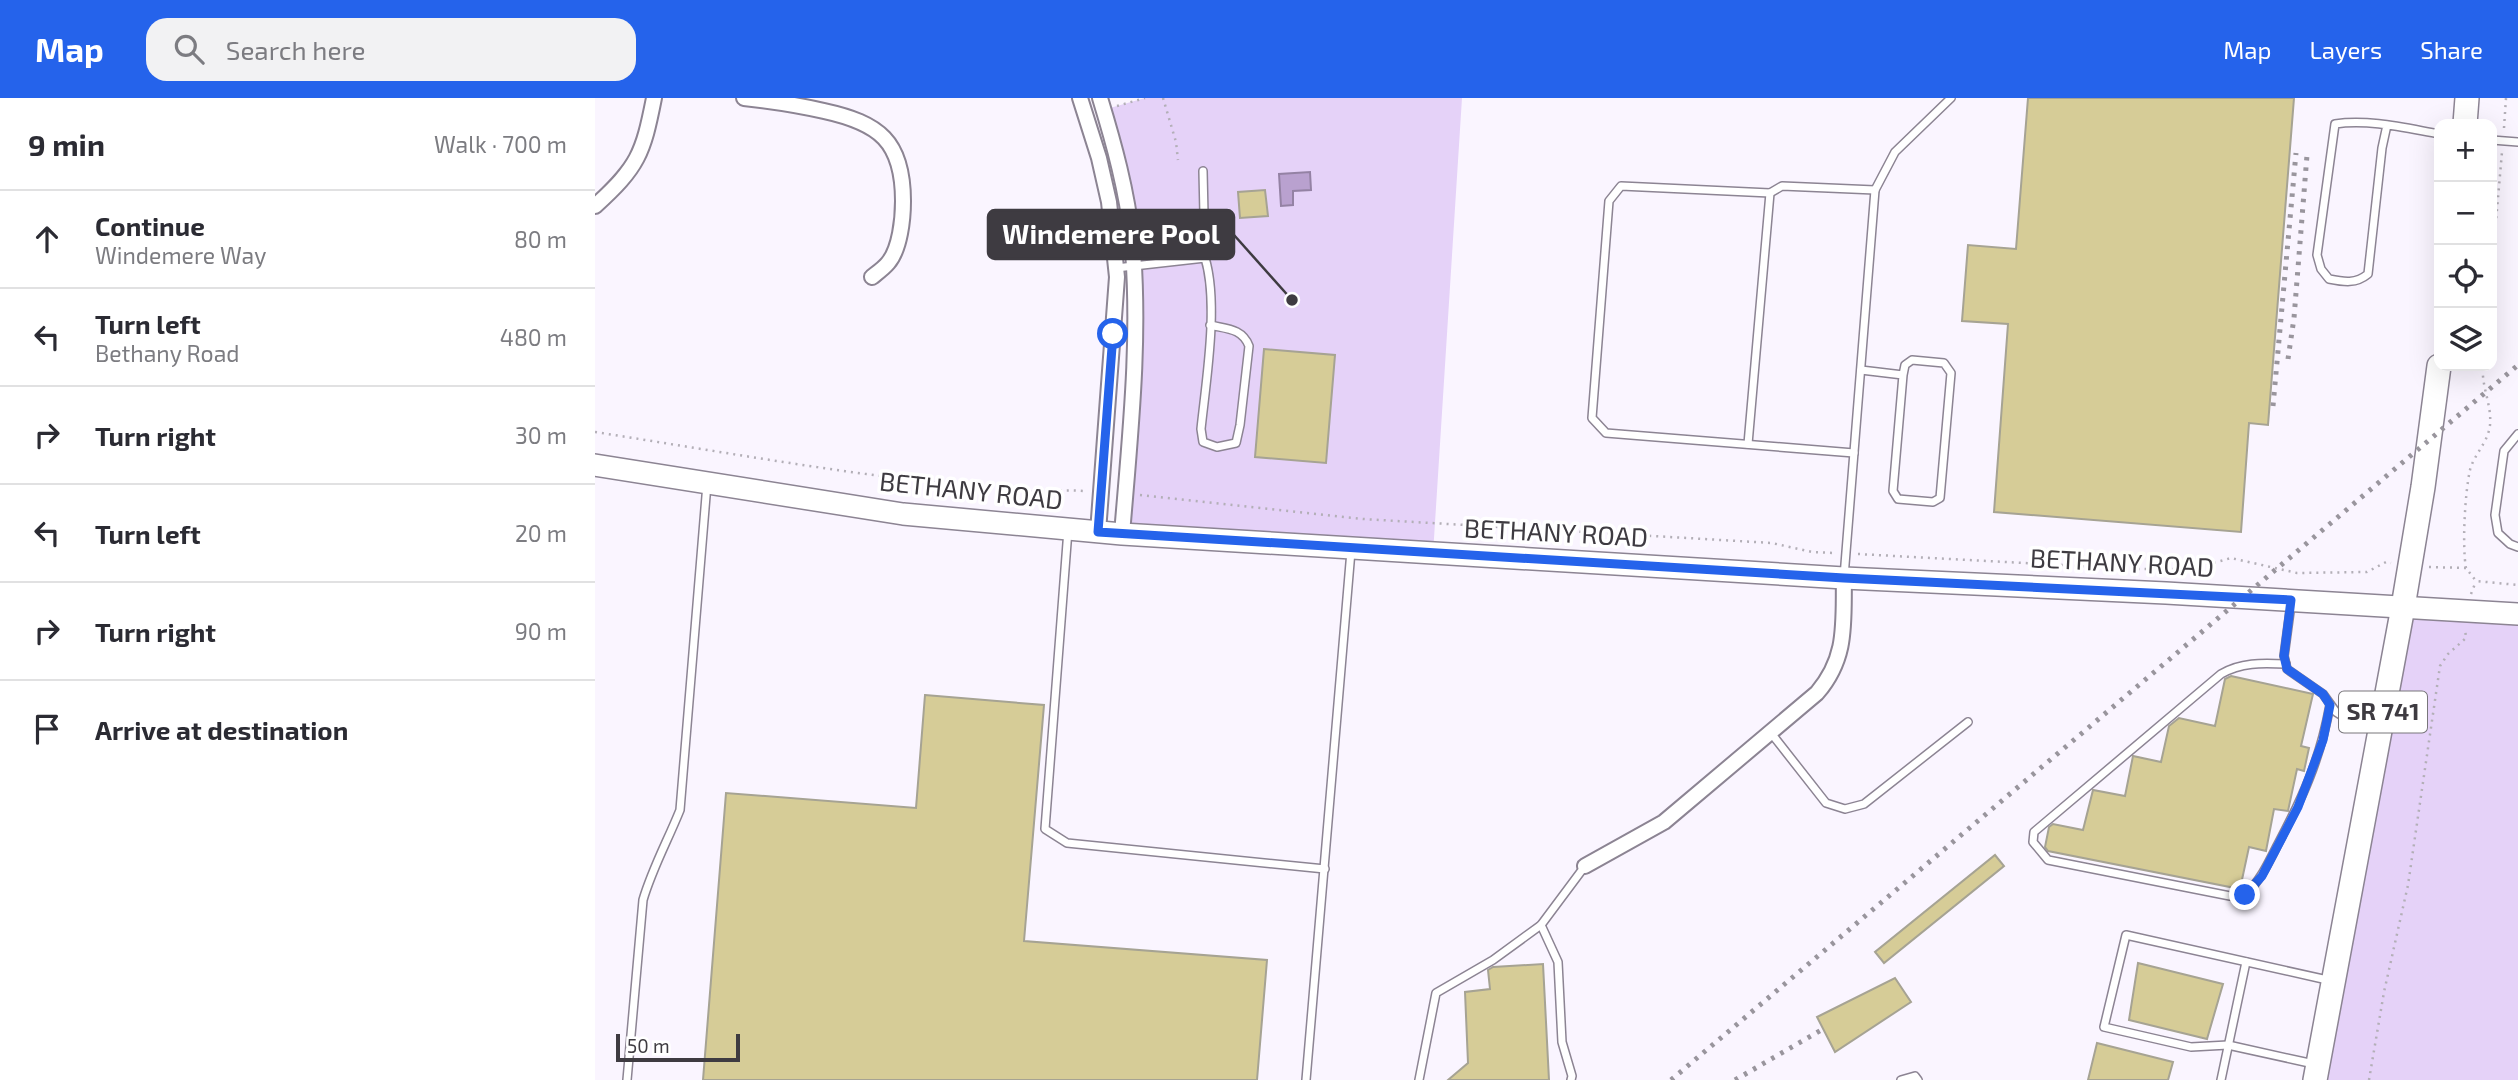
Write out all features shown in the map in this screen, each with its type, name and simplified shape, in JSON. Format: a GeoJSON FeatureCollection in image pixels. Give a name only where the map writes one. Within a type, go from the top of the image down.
{"type":"FeatureCollection","features":[{"type":"Feature","properties":{"kind":"main road"},"geometry":{"type":"LineString","coordinates":[[2465,119],[2467,98]]}},
{"type":"Feature","properties":{"kind":"main road","name":"SR 741"},"geometry":{"type":"LineString","coordinates":[[2316,1073],[2403,607],[2438,371]]}},
{"type":"Feature","properties":{"kind":"main road","name":"BETHANY ROAD"},"geometry":{"type":"LineString","coordinates":[[595,465],[904,514],[1122,534],[1844,578],[2518,614]]}},
{"type":"Feature","properties":{"kind":"street"},"geometry":{"type":"LineString","coordinates":[[595,206],[618,186],[634,166],[648,129],[654,98]]}},
{"type":"Feature","properties":{"kind":"street"},"geometry":{"type":"LineString","coordinates":[[744,98],[792,104],[853,117],[870,126],[890,145],[901,170],[903,210],[890,261],[872,278]]}},
{"type":"Feature","properties":{"kind":"street"},"geometry":{"type":"LineString","coordinates":[[1080,98],[1099,158],[1109,202],[1117,268],[1098,532]]}},
{"type":"Feature","properties":{"kind":"street"},"geometry":{"type":"LineString","coordinates":[[1101,104],[1115,146],[1125,195],[1134,268],[1134,393],[1122,534]]}},
{"type":"Feature","properties":{"kind":"street"},"geometry":{"type":"LineString","coordinates":[[1585,866],[1664,822],[1817,694],[1831,677],[1842,643],[1844,578]]}},
{"type":"Feature","properties":{"kind":"lane"},"geometry":{"type":"LineString","coordinates":[[1844,578],[1875,190],[1895,152],[1951,98]]}},
{"type":"Feature","properties":{"kind":"lane"},"geometry":{"type":"LineString","coordinates":[[2387,125],[2368,274],[2353,281],[2329,279],[2321,270],[2317,256],[2335,124],[2351,122],[2387,125],[2434,133]]}},
{"type":"Feature","properties":{"kind":"lane"},"geometry":{"type":"LineString","coordinates":[[2497,140],[2518,142]]}},
{"type":"Feature","properties":{"kind":"lane"},"geometry":{"type":"LineString","coordinates":[[1203,171],[1205,258],[1210,276],[1210,325],[1201,429],[1203,442],[1217,447],[1236,443],[1249,346],[1245,336],[1235,330],[1210,325]]}},
{"type":"Feature","properties":{"kind":"lane"},"geometry":{"type":"LineString","coordinates":[[1854,453],[1606,433],[1591,418],[1609,201],[1621,186],[1770,193],[1782,186],[1875,190]]}},
{"type":"Feature","properties":{"kind":"lane"},"geometry":{"type":"LineString","coordinates":[[1748,444],[1770,193]]}},
{"type":"Feature","properties":{"kind":"lane"},"geometry":{"type":"LineString","coordinates":[[1117,268],[1205,258]]}},
{"type":"Feature","properties":{"kind":"lane"},"geometry":{"type":"LineString","coordinates":[[1912,360],[1944,363],[1951,373],[1940,498],[1933,502],[1898,499],[1893,491],[1903,374],[1905,365],[1912,360]]}},
{"type":"Feature","properties":{"kind":"lane"},"geometry":{"type":"LineString","coordinates":[[1861,370],[1903,374]]}},
{"type":"Feature","properties":{"kind":"lane"},"geometry":{"type":"LineString","coordinates":[[2518,434],[2504,451],[2495,515],[2498,533],[2510,544],[2518,547]]}},
{"type":"Feature","properties":{"kind":"lane"},"geometry":{"type":"LineString","coordinates":[[595,465],[595,474]]}},
{"type":"Feature","properties":{"kind":"lane"},"geometry":{"type":"LineString","coordinates":[[627,1080],[643,900],[652,872],[680,810],[707,484]]}},
{"type":"Feature","properties":{"kind":"lane"},"geometry":{"type":"LineString","coordinates":[[1068,529],[1045,829],[1067,843],[1325,869]]}},
{"type":"Feature","properties":{"kind":"lane"},"geometry":{"type":"LineString","coordinates":[[1306,1080],[1351,549]]}},
{"type":"Feature","properties":{"kind":"lane"},"geometry":{"type":"LineString","coordinates":[[2291,600],[2284,656],[2287,669],[2323,694],[2336,712],[2347,719],[2381,726]]}},
{"type":"Feature","properties":{"kind":"lane"},"geometry":{"type":"LineString","coordinates":[[2285,664],[2234,666],[2221,674],[2034,832],[2033,842],[2040,852],[2048,860],[2230,896],[2245,895],[2262,876],[2298,807],[2323,740],[2330,705]]}},
{"type":"Feature","properties":{"kind":"lane"},"geometry":{"type":"LineString","coordinates":[[1771,732],[1825,803],[1845,809],[1864,804],[1968,722]]}},
{"type":"Feature","properties":{"kind":"lane"},"geometry":{"type":"LineString","coordinates":[[1419,1080],[1436,993],[1493,960],[1541,925],[1585,866]]}},
{"type":"Feature","properties":{"kind":"lane"},"geometry":{"type":"LineString","coordinates":[[1541,925],[1558,962],[1562,1042],[1573,1076],[1571,1080]]}},
{"type":"Feature","properties":{"kind":"lane"},"geometry":{"type":"LineString","coordinates":[[2316,1073],[2228,1045],[2191,1047],[2104,1027],[2126,934],[2332,981]]}},
{"type":"Feature","properties":{"kind":"lane"},"geometry":{"type":"LineString","coordinates":[[2221,1080],[2246,962]]}},
{"type":"Feature","properties":{"kind":"lane"},"geometry":{"type":"LineString","coordinates":[[1901,1080],[1915,1076],[1918,1080]]}},
{"type":"Feature","properties":{"kind":"path"},"geometry":{"type":"LineString","coordinates":[[1101,104],[1145,98]]}},
{"type":"Feature","properties":{"kind":"path"},"geometry":{"type":"LineString","coordinates":[[1163,98],[1176,142],[1178,160]]}},
{"type":"Feature","properties":{"kind":"path"},"geometry":{"type":"LineString","coordinates":[[2494,245],[2506,98]]}},
{"type":"Feature","properties":{"kind":"path"},"geometry":{"type":"LineString","coordinates":[[2476,582],[2466,568],[2463,553],[2470,468],[2486,442],[2490,425],[2482,371]]}},
{"type":"Feature","properties":{"kind":"path"},"geometry":{"type":"LineString","coordinates":[[595,432],[852,473],[919,481],[1025,492],[1091,491]]}},
{"type":"Feature","properties":{"kind":"path"},"geometry":{"type":"LineString","coordinates":[[1133,494],[1363,519],[1772,542],[1812,552],[2135,569],[2193,569],[2231,558],[2297,573],[2367,572],[2386,562],[2394,564]]}},
{"type":"Feature","properties":{"kind":"path"},"geometry":{"type":"LineString","coordinates":[[2455,568],[2466,568]]}},
{"type":"Feature","properties":{"kind":"path"},"geometry":{"type":"LineString","coordinates":[[2476,582],[2518,585]]}},
{"type":"Feature","properties":{"kind":"path"},"geometry":{"type":"LineString","coordinates":[[2472,588],[2476,582]]}},
{"type":"Feature","properties":{"kind":"path"},"geometry":{"type":"LineString","coordinates":[[2369,1080],[2383,992],[2408,886],[2440,666],[2448,654],[2466,638],[2465,629]]}},
{"type":"Feature","properties":{"kind":"shaded area"},"geometry":{"type":"Polygon","coordinates":[[[1145,98],[1462,98],[1433,554],[1122,534],[1134,269],[1103,110],[1145,98]]]}},
{"type":"Feature","properties":{"kind":"shaded area"},"geometry":{"type":"Polygon","coordinates":[[[1310,172],[1311,190],[1293,191],[1293,205],[1281,206],[1279,174],[1310,172]]]}},
{"type":"Feature","properties":{"kind":"shaded area"},"geometry":{"type":"Polygon","coordinates":[[[2403,607],[2518,614],[2518,1080],[2319,1080],[2403,607]]]}},
{"type":"Feature","properties":{"kind":"building"},"geometry":{"type":"Polygon","coordinates":[[[2028,98],[2294,98],[2268,425],[2249,423],[2241,532],[1994,512],[2008,324],[1962,321],[1968,245],[2016,249],[2028,98]]]}},
{"type":"Feature","properties":{"kind":"building"},"geometry":{"type":"Polygon","coordinates":[[[1265,190],[1268,216],[1240,218],[1238,192],[1265,190]]]}},
{"type":"Feature","properties":{"kind":"building"},"geometry":{"type":"Polygon","coordinates":[[[1264,349],[1335,355],[1326,463],[1255,457],[1264,349]]]}},
{"type":"Feature","properties":{"kind":"building"},"geometry":{"type":"Polygon","coordinates":[[[2231,676],[2313,694],[2301,746],[2309,748],[2304,771],[2297,769],[2288,811],[2274,809],[2266,851],[2249,847],[2240,889],[2048,851],[2045,847],[2049,827],[2053,824],[2083,830],[2093,790],[2125,796],[2133,756],[2161,762],[2169,726],[2179,718],[2215,726],[2225,679],[2231,676]]]}},
{"type":"Feature","properties":{"kind":"building"},"geometry":{"type":"Polygon","coordinates":[[[925,695],[1044,705],[1024,941],[1267,960],[1257,1080],[703,1080],[726,793],[916,808],[925,695]]]}},
{"type":"Feature","properties":{"kind":"building"},"geometry":{"type":"Polygon","coordinates":[[[1995,855],[2004,866],[1884,963],[1875,952],[1995,855]]]}},
{"type":"Feature","properties":{"kind":"building"},"geometry":{"type":"Polygon","coordinates":[[[2138,963],[2223,984],[2207,1039],[2129,1020],[2138,963]]]}},
{"type":"Feature","properties":{"kind":"building"},"geometry":{"type":"Polygon","coordinates":[[[1543,964],[1549,1080],[1448,1080],[1468,1063],[1465,992],[1490,989],[1488,970],[1493,967],[1543,964]]]}},
{"type":"Feature","properties":{"kind":"building"},"geometry":{"type":"Polygon","coordinates":[[[1895,978],[1911,1002],[1835,1052],[1817,1017],[1895,978]]]}},
{"type":"Feature","properties":{"kind":"building"},"geometry":{"type":"Polygon","coordinates":[[[2097,1043],[2173,1062],[2168,1080],[2088,1080],[2097,1043]]]}},
{"type":"Feature","properties":{"kind":"railway"},"geometry":{"type":"LineString","coordinates":[[2273,406],[2296,153]]}},
{"type":"Feature","properties":{"kind":"railway"},"geometry":{"type":"LineString","coordinates":[[2288,359],[2294,318],[2307,155]]}},
{"type":"Feature","properties":{"kind":"railway"},"geometry":{"type":"LineString","coordinates":[[1671,1080],[2518,365]]}},
{"type":"Feature","properties":{"kind":"railway"},"geometry":{"type":"LineString","coordinates":[[1735,1080],[1823,1029]]}},
{"type":"Feature","properties":{"kind":"place","name":"Windemere Pool"},"geometry":{"type":"Point","coordinates":[1292,300]}},
{"type":"Feature","properties":{"kind":"route"},"geometry":{"type":"LineString","coordinates":[[1113,334],[1098,532],[1844,578],[2291,600],[2284,656],[2287,669],[2323,694],[2330,705],[2323,740],[2298,807],[2262,876],[2245,895]]}}]}
